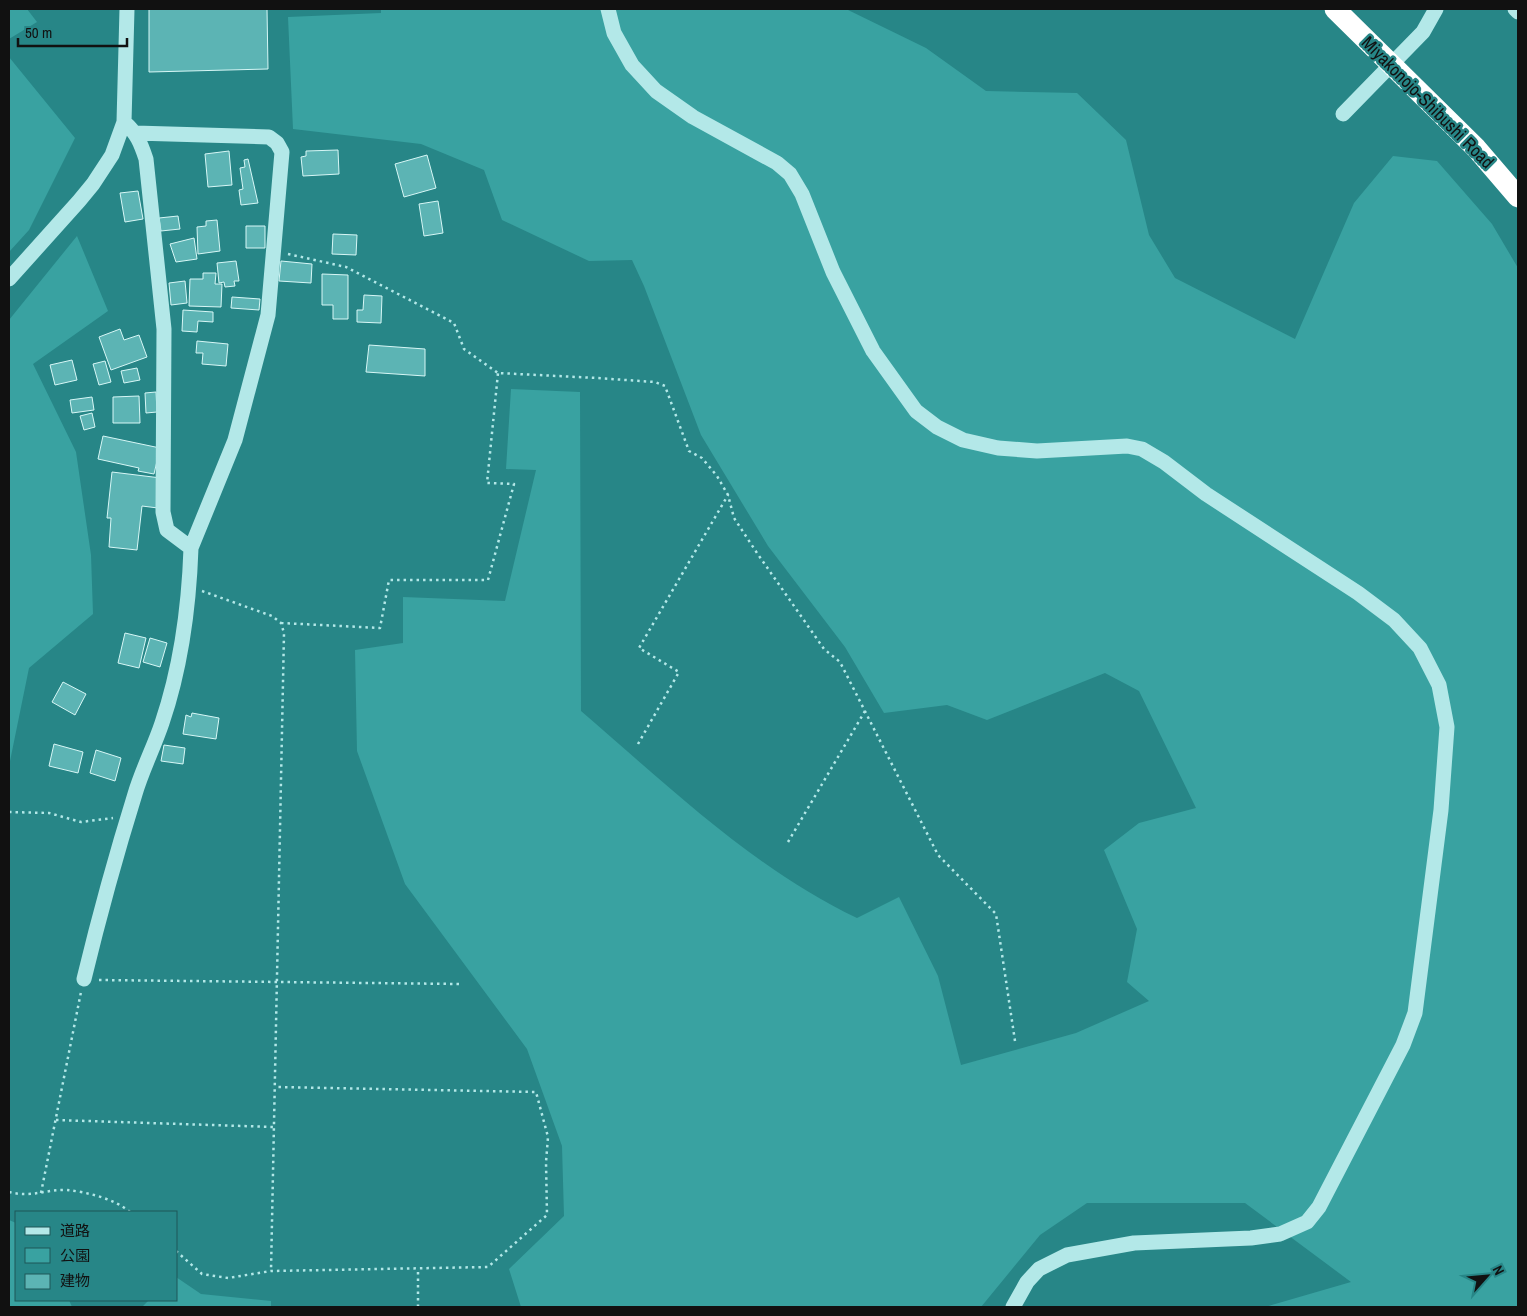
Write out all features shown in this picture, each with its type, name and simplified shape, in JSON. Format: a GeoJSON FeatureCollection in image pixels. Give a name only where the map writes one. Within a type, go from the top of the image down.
{"type":"FeatureCollection","features":[{"type":"Feature","properties":{"kind":"highway","name":"Miyakonojo-Shibushi Road"},"geometry":{"type":"LineString","coordinates":[[1335,9],[1476,148],[1518,197]]}},
{"type":"Feature","properties":{"kind":"street"},"geometry":{"type":"LineString","coordinates":[[9,279],[93,184],[130,128],[127,9]]}},
{"type":"Feature","properties":{"kind":"street"},"geometry":{"type":"LineString","coordinates":[[608,9],[614,33],[632,65],[656,91],[693,118],[776,163],[790,174],[802,194],[834,272],[874,351],[916,411],[930,422],[963,440],[998,448],[1037,451],[1127,446],[1142,449],[1164,462],[1206,494],[1358,592],[1394,620],[1420,648],[1439,685],[1447,727],[1440,810],[1415,1013],[1404,1045],[1319,1206],[1307,1222],[1280,1234],[1251,1238],[1134,1243],[1067,1255],[1039,1269],[1027,1282],[1013,1307]]}},
{"type":"Feature","properties":{"kind":"street"},"geometry":{"type":"LineString","coordinates":[[1348,110],[1424,32],[1436,9]]}},
{"type":"Feature","properties":{"kind":"street"},"geometry":{"type":"LineString","coordinates":[[1515,9],[1518,12]]}},
{"type":"Feature","properties":{"kind":"street"},"geometry":{"type":"LineString","coordinates":[[84,980],[111,869],[162,722],[180,659],[190,587],[191,548],[235,440],[268,315],[282,161],[282,152],[269,137],[130,128]]}},
{"type":"Feature","properties":{"kind":"street"},"geometry":{"type":"LineString","coordinates":[[130,128],[141,141],[146,159],[164,329],[163,512],[167,530],[191,548]]}},
{"type":"Feature","properties":{"kind":"path"},"geometry":{"type":"LineString","coordinates":[[274,250],[346,267],[454,323],[464,349],[498,373],[655,382],[665,386],[689,451],[702,458],[717,476],[728,495],[734,518],[824,649],[840,662],[938,855],[996,914],[1015,1041]]}},
{"type":"Feature","properties":{"kind":"path"},"geometry":{"type":"LineString","coordinates":[[190,587],[242,604],[272,616],[281,623],[380,628],[389,580],[488,580],[514,484],[487,483],[498,373]]}},
{"type":"Feature","properties":{"kind":"path"},"geometry":{"type":"LineString","coordinates":[[638,744],[679,672],[639,648],[728,495]]}},
{"type":"Feature","properties":{"kind":"path"},"geometry":{"type":"LineString","coordinates":[[271,1271],[284,665],[284,633],[281,623]]}},
{"type":"Feature","properties":{"kind":"path"},"geometry":{"type":"LineString","coordinates":[[788,842],[865,711]]}},
{"type":"Feature","properties":{"kind":"path"},"geometry":{"type":"LineString","coordinates":[[9,812],[48,812],[82,822],[128,816]]}},
{"type":"Feature","properties":{"kind":"path"},"geometry":{"type":"LineString","coordinates":[[41,1193],[84,980],[460,984]]}},
{"type":"Feature","properties":{"kind":"path"},"geometry":{"type":"LineString","coordinates":[[178,1254],[202,1274],[228,1278],[271,1271],[418,1270],[488,1267],[547,1215],[546,1162],[548,1137],[536,1092],[275,1087]]}},
{"type":"Feature","properties":{"kind":"path"},"geometry":{"type":"LineString","coordinates":[[56,1120],[274,1126]]}},
{"type":"Feature","properties":{"kind":"path"},"geometry":{"type":"LineString","coordinates":[[9,1192],[23,1196],[66,1190],[100,1197],[128,1211]]}},
{"type":"Feature","properties":{"kind":"path"},"geometry":{"type":"LineString","coordinates":[[418,1270],[418,1307]]}},
{"type":"Feature","properties":{"kind":"green space"},"geometry":{"type":"Polygon","coordinates":[[[9,9],[27,9],[37,22],[9,39],[9,9]]]}},
{"type":"Feature","properties":{"kind":"green space"},"geometry":{"type":"Polygon","coordinates":[[[381,9],[846,9],[926,48],[986,91],[1077,93],[1126,140],[1149,235],[1175,278],[1295,339],[1354,203],[1393,156],[1437,161],[1492,224],[1518,268],[1518,1307],[1265,1307],[1351,1282],[1245,1203],[1087,1203],[1040,1235],[981,1307],[521,1307],[509,1269],[564,1216],[562,1146],[527,1049],[405,884],[357,751],[355,650],[403,643],[403,597],[505,601],[536,470],[506,469],[511,389],[580,392],[581,711],[712,824],[782,875],[819,898],[857,918],[899,897],[938,976],[961,1065],[1076,1033],[1149,1001],[1127,982],[1137,929],[1104,850],[1139,823],[1196,808],[1139,691],[1105,673],[987,720],[947,705],[884,713],[845,647],[768,546],[701,435],[644,286],[632,260],[589,261],[502,220],[484,170],[421,144],[293,129],[288,17],[381,13],[381,9]]]}},
{"type":"Feature","properties":{"kind":"green space"},"geometry":{"type":"Polygon","coordinates":[[[9,57],[75,138],[29,230],[9,252],[9,57]]]}},
{"type":"Feature","properties":{"kind":"green space"},"geometry":{"type":"Polygon","coordinates":[[[77,236],[108,311],[33,364],[76,452],[91,555],[93,614],[29,668],[9,766],[9,320],[77,236]]]}},
{"type":"Feature","properties":{"kind":"green space"},"geometry":{"type":"Polygon","coordinates":[[[9,1220],[15,1223],[15,1301],[69,1301],[72,1307],[9,1307],[9,1220]]]}},
{"type":"Feature","properties":{"kind":"green space"},"geometry":{"type":"Polygon","coordinates":[[[178,1278],[201,1294],[271,1301],[271,1307],[142,1307],[148,1301],[178,1301],[178,1278]]]}},
{"type":"Feature","properties":{"kind":"building"},"geometry":{"type":"Polygon","coordinates":[[[149,9],[267,9],[268,69],[149,72],[149,9]]]}},
{"type":"Feature","properties":{"kind":"building"},"geometry":{"type":"Polygon","coordinates":[[[338,150],[339,174],[303,176],[301,157],[306,156],[306,151],[338,150]]]}},
{"type":"Feature","properties":{"kind":"building"},"geometry":{"type":"Polygon","coordinates":[[[229,151],[232,185],[208,187],[205,154],[229,151]]]}},
{"type":"Feature","properties":{"kind":"building"},"geometry":{"type":"Polygon","coordinates":[[[427,155],[436,188],[404,197],[395,164],[427,155]]]}},
{"type":"Feature","properties":{"kind":"building"},"geometry":{"type":"Polygon","coordinates":[[[248,159],[258,203],[241,205],[239,190],[243,189],[240,168],[245,167],[244,160],[248,159]]]}},
{"type":"Feature","properties":{"kind":"building"},"geometry":{"type":"Polygon","coordinates":[[[138,191],[143,219],[125,222],[120,193],[138,191]]]}},
{"type":"Feature","properties":{"kind":"building"},"geometry":{"type":"Polygon","coordinates":[[[438,201],[443,233],[424,236],[419,204],[438,201]]]}},
{"type":"Feature","properties":{"kind":"building"},"geometry":{"type":"Polygon","coordinates":[[[178,216],[180,229],[161,231],[159,218],[178,216]]]}},
{"type":"Feature","properties":{"kind":"building"},"geometry":{"type":"Polygon","coordinates":[[[217,220],[220,251],[198,254],[197,227],[206,226],[206,221],[217,220]]]}},
{"type":"Feature","properties":{"kind":"building"},"geometry":{"type":"Polygon","coordinates":[[[246,226],[265,226],[265,248],[246,248],[246,226]]]}},
{"type":"Feature","properties":{"kind":"building"},"geometry":{"type":"Polygon","coordinates":[[[333,234],[357,235],[356,255],[332,254],[333,234]]]}},
{"type":"Feature","properties":{"kind":"building"},"geometry":{"type":"Polygon","coordinates":[[[194,238],[197,259],[176,262],[170,244],[194,238]]]}},
{"type":"Feature","properties":{"kind":"building"},"geometry":{"type":"Polygon","coordinates":[[[236,261],[239,281],[234,281],[235,286],[225,287],[224,282],[219,283],[217,263],[236,261]]]}},
{"type":"Feature","properties":{"kind":"building"},"geometry":{"type":"Polygon","coordinates":[[[281,261],[312,264],[311,283],[279,281],[281,261]]]}},
{"type":"Feature","properties":{"kind":"building"},"geometry":{"type":"Polygon","coordinates":[[[203,273],[216,273],[215,284],[222,284],[221,307],[189,306],[190,279],[203,279],[203,273]]]}},
{"type":"Feature","properties":{"kind":"building"},"geometry":{"type":"Polygon","coordinates":[[[322,274],[348,275],[348,319],[333,319],[333,305],[322,305],[322,274]]]}},
{"type":"Feature","properties":{"kind":"building"},"geometry":{"type":"Polygon","coordinates":[[[185,281],[187,303],[171,305],[169,283],[185,281]]]}},
{"type":"Feature","properties":{"kind":"building"},"geometry":{"type":"Polygon","coordinates":[[[364,295],[382,296],[381,323],[357,322],[357,310],[363,310],[364,295]]]}},
{"type":"Feature","properties":{"kind":"building"},"geometry":{"type":"Polygon","coordinates":[[[232,297],[260,299],[259,310],[231,308],[232,297]]]}},
{"type":"Feature","properties":{"kind":"building"},"geometry":{"type":"Polygon","coordinates":[[[183,310],[213,312],[213,322],[198,321],[197,332],[182,331],[183,310]]]}},
{"type":"Feature","properties":{"kind":"building"},"geometry":{"type":"Polygon","coordinates":[[[120,329],[124,340],[139,335],[147,357],[111,370],[99,337],[120,329]]]}},
{"type":"Feature","properties":{"kind":"building"},"geometry":{"type":"Polygon","coordinates":[[[197,341],[228,344],[226,366],[202,364],[203,353],[196,353],[197,341]]]}},
{"type":"Feature","properties":{"kind":"building"},"geometry":{"type":"Polygon","coordinates":[[[369,345],[425,349],[425,376],[366,372],[369,345]]]}},
{"type":"Feature","properties":{"kind":"building"},"geometry":{"type":"Polygon","coordinates":[[[72,360],[77,380],[55,385],[50,365],[72,360]]]}},
{"type":"Feature","properties":{"kind":"building"},"geometry":{"type":"Polygon","coordinates":[[[105,361],[111,382],[99,385],[93,364],[105,361]]]}},
{"type":"Feature","properties":{"kind":"building"},"geometry":{"type":"Polygon","coordinates":[[[137,368],[140,380],[124,383],[121,371],[137,368]]]}},
{"type":"Feature","properties":{"kind":"building"},"geometry":{"type":"Polygon","coordinates":[[[156,392],[157,412],[146,413],[145,393],[156,392]]]}},
{"type":"Feature","properties":{"kind":"building"},"geometry":{"type":"Polygon","coordinates":[[[139,396],[140,423],[113,423],[113,397],[139,396]]]}},
{"type":"Feature","properties":{"kind":"building"},"geometry":{"type":"Polygon","coordinates":[[[92,397],[94,410],[72,413],[70,400],[92,397]]]}},
{"type":"Feature","properties":{"kind":"building"},"geometry":{"type":"Polygon","coordinates":[[[92,413],[95,427],[84,430],[80,416],[92,413]]]}},
{"type":"Feature","properties":{"kind":"building"},"geometry":{"type":"Polygon","coordinates":[[[103,436],[160,448],[154,474],[138,471],[139,468],[98,459],[103,436]]]}},
{"type":"Feature","properties":{"kind":"building"},"geometry":{"type":"Polygon","coordinates":[[[112,472],[161,478],[158,508],[142,506],[137,550],[109,547],[111,518],[107,518],[112,472]]]}},
{"type":"Feature","properties":{"kind":"building"},"geometry":{"type":"Polygon","coordinates":[[[125,633],[146,638],[139,668],[118,663],[125,633]]]}},
{"type":"Feature","properties":{"kind":"building"},"geometry":{"type":"Polygon","coordinates":[[[150,638],[167,643],[160,667],[143,662],[150,638]]]}},
{"type":"Feature","properties":{"kind":"building"},"geometry":{"type":"Polygon","coordinates":[[[63,682],[86,694],[75,715],[52,702],[63,682]]]}},
{"type":"Feature","properties":{"kind":"building"},"geometry":{"type":"Polygon","coordinates":[[[192,713],[219,718],[216,739],[183,734],[186,715],[191,717],[192,713]]]}},
{"type":"Feature","properties":{"kind":"building"},"geometry":{"type":"Polygon","coordinates":[[[54,744],[83,752],[78,773],[49,766],[54,744]]]}},
{"type":"Feature","properties":{"kind":"building"},"geometry":{"type":"Polygon","coordinates":[[[164,745],[185,748],[183,764],[161,761],[164,745]]]}},
{"type":"Feature","properties":{"kind":"building"},"geometry":{"type":"Polygon","coordinates":[[[96,750],[121,758],[115,781],[90,773],[96,750]]]}}]}
